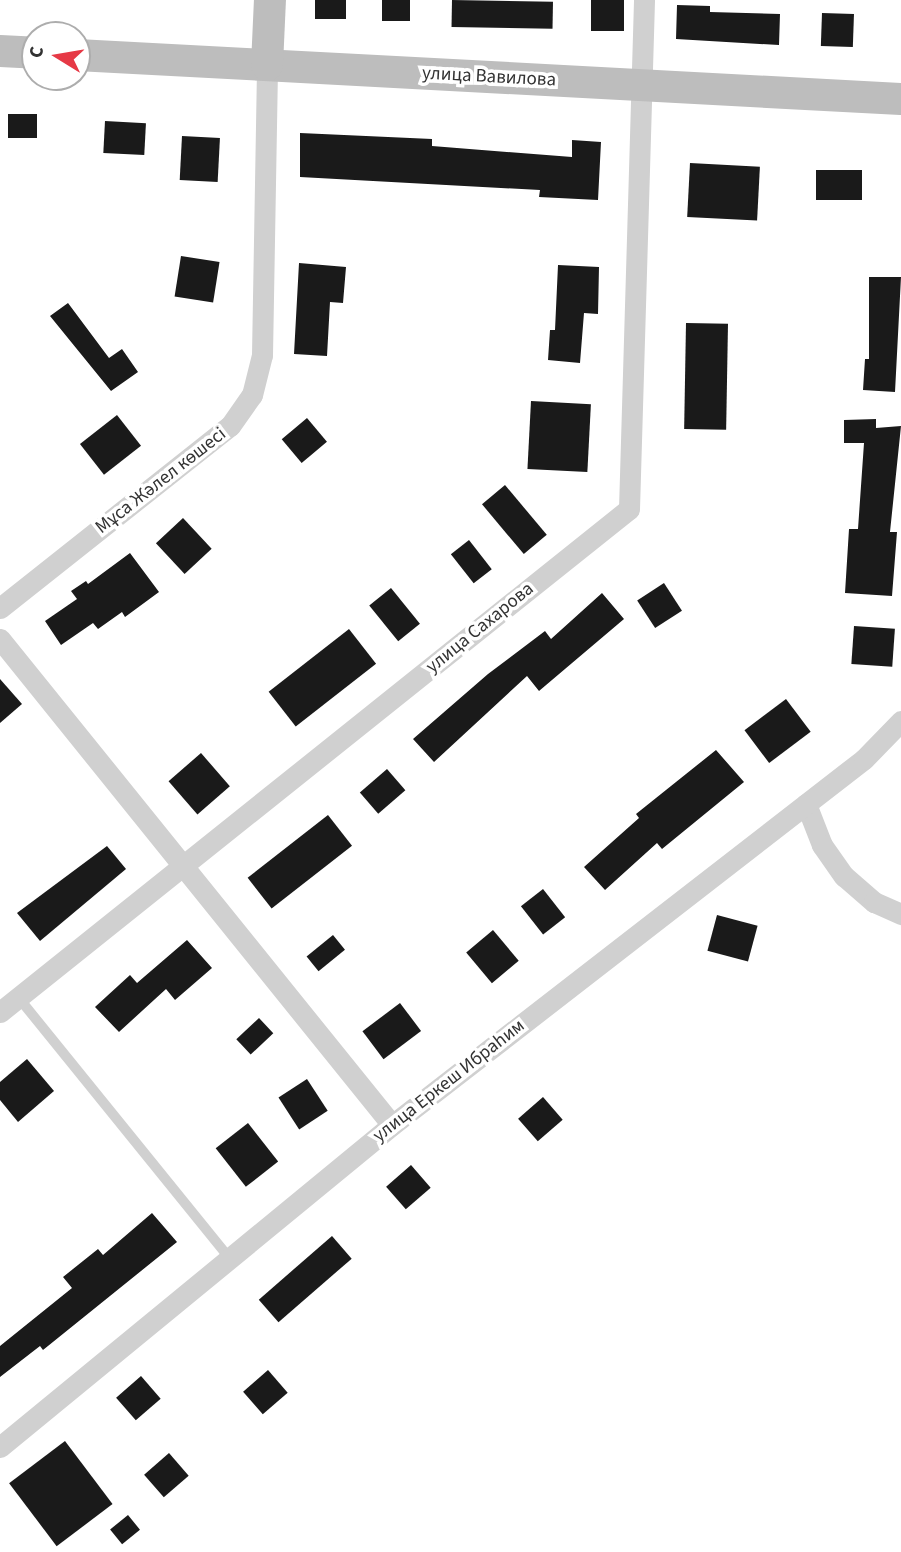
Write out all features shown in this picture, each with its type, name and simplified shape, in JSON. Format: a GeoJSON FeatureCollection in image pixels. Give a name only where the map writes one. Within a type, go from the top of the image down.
{"type":"FeatureCollection","features":[{"type":"Feature","properties":{"kind":"street"},"geometry":{"type":"LineString","coordinates":[[267,65],[270,0]]}},
{"type":"Feature","properties":{"kind":"street","name":"улица Сахарова"},"geometry":{"type":"LineString","coordinates":[[0,1012],[629,509],[644,0]]}},
{"type":"Feature","properties":{"kind":"street"},"geometry":{"type":"LineString","coordinates":[[0,51],[21,52]]}},
{"type":"Feature","properties":{"kind":"street","name":"улица Вавилова"},"geometry":{"type":"LineString","coordinates":[[91,56],[901,99]]}},
{"type":"Feature","properties":{"kind":"street","name":"Мұса Жәлел көшесі"},"geometry":{"type":"LineString","coordinates":[[0,608],[230,426],[252,395],[262,355],[267,65]]}},
{"type":"Feature","properties":{"kind":"street"},"geometry":{"type":"LineString","coordinates":[[0,639],[392,1125]]}},
{"type":"Feature","properties":{"kind":"street","name":"улица Еркеш Ибраһим"},"geometry":{"type":"LineString","coordinates":[[0,1447],[392,1125],[864,759],[901,721]]}},
{"type":"Feature","properties":{"kind":"street"},"geometry":{"type":"LineString","coordinates":[[806,804],[822,845],[844,876],[874,902],[901,914]]}},
{"type":"Feature","properties":{"kind":"lane"},"geometry":{"type":"LineString","coordinates":[[19,997],[229,1258]]}},
{"type":"Feature","properties":{"kind":"building"},"geometry":{"type":"Polygon","coordinates":[[[315,0],[346,0],[346,19],[315,19],[315,0]]]}},
{"type":"Feature","properties":{"kind":"building"},"geometry":{"type":"Polygon","coordinates":[[[382,0],[410,0],[410,21],[382,21],[382,0]]]}},
{"type":"Feature","properties":{"kind":"building"},"geometry":{"type":"Polygon","coordinates":[[[452,0],[553,2],[553,29],[452,27],[452,0]]]}},
{"type":"Feature","properties":{"kind":"building"},"geometry":{"type":"Polygon","coordinates":[[[591,0],[624,0],[624,31],[591,31],[591,0]]]}},
{"type":"Feature","properties":{"kind":"building"},"geometry":{"type":"Polygon","coordinates":[[[677,5],[710,6],[710,12],[780,14],[779,45],[676,39],[677,5]]]}},
{"type":"Feature","properties":{"kind":"building"},"geometry":{"type":"Polygon","coordinates":[[[822,13],[854,14],[853,47],[821,46],[822,13]]]}},
{"type":"Feature","properties":{"kind":"building"},"geometry":{"type":"Polygon","coordinates":[[[8,114],[37,114],[37,138],[8,138],[8,114]]]}},
{"type":"Feature","properties":{"kind":"building"},"geometry":{"type":"Polygon","coordinates":[[[105,121],[146,123],[144,155],[103,153],[105,121]]]}},
{"type":"Feature","properties":{"kind":"building"},"geometry":{"type":"Polygon","coordinates":[[[300,133],[432,139],[432,146],[572,157],[572,140],[601,142],[598,200],[539,197],[540,190],[300,177],[300,133]]]}},
{"type":"Feature","properties":{"kind":"building"},"geometry":{"type":"Polygon","coordinates":[[[182,136],[220,138],[218,182],[180,180],[182,136]]]}},
{"type":"Feature","properties":{"kind":"building"},"geometry":{"type":"Polygon","coordinates":[[[690,163],[760,167],[757,221],[687,217],[690,163]]]}},
{"type":"Feature","properties":{"kind":"building"},"geometry":{"type":"Polygon","coordinates":[[[816,170],[862,170],[862,200],[816,200],[816,170]]]}},
{"type":"Feature","properties":{"kind":"building"},"geometry":{"type":"Polygon","coordinates":[[[181,256],[220,262],[213,303],[175,296],[181,256]]]}},
{"type":"Feature","properties":{"kind":"building"},"geometry":{"type":"Polygon","coordinates":[[[299,263],[346,267],[343,303],[330,302],[327,356],[294,354],[299,263]]]}},
{"type":"Feature","properties":{"kind":"building"},"geometry":{"type":"Polygon","coordinates":[[[558,265],[599,267],[598,314],[584,313],[580,363],[548,360],[550,330],[555,330],[558,265]]]}},
{"type":"Feature","properties":{"kind":"building"},"geometry":{"type":"Polygon","coordinates":[[[869,277],[901,277],[895,392],[863,390],[865,359],[869,359],[869,277]]]}},
{"type":"Feature","properties":{"kind":"building"},"geometry":{"type":"Polygon","coordinates":[[[68,303],[109,358],[122,349],[138,372],[111,391],[50,316],[68,303]]]}},
{"type":"Feature","properties":{"kind":"building"},"geometry":{"type":"Polygon","coordinates":[[[686,323],[728,324],[726,430],[684,429],[686,323]]]}},
{"type":"Feature","properties":{"kind":"building"},"geometry":{"type":"Polygon","coordinates":[[[531,401],[591,404],[587,472],[527,469],[531,401]]]}},
{"type":"Feature","properties":{"kind":"building"},"geometry":{"type":"Polygon","coordinates":[[[117,415],[141,446],[104,475],[80,444],[117,415]]]}},
{"type":"Feature","properties":{"kind":"building"},"geometry":{"type":"Polygon","coordinates":[[[307,418],[327,442],[302,463],[282,439],[307,418]]]}},
{"type":"Feature","properties":{"kind":"building"},"geometry":{"type":"Polygon","coordinates":[[[876,419],[876,428],[901,426],[890,532],[897,532],[892,596],[845,593],[849,529],[858,529],[864,443],[844,443],[844,420],[876,419]]]}},
{"type":"Feature","properties":{"kind":"building"},"geometry":{"type":"Polygon","coordinates":[[[505,485],[547,535],[524,554],[482,504],[505,485]]]}},
{"type":"Feature","properties":{"kind":"building"},"geometry":{"type":"Polygon","coordinates":[[[183,518],[212,549],[185,574],[156,543],[183,518]]]}},
{"type":"Feature","properties":{"kind":"building"},"geometry":{"type":"Polygon","coordinates":[[[469,540],[492,569],[474,583],[451,554],[469,540]]]}},
{"type":"Feature","properties":{"kind":"building"},"geometry":{"type":"Polygon","coordinates":[[[130,553],[159,592],[125,617],[122,612],[98,629],[93,623],[61,645],[45,621],[77,599],[71,591],[86,581],[88,584],[130,553]]]}},
{"type":"Feature","properties":{"kind":"building"},"geometry":{"type":"Polygon","coordinates":[[[664,583],[682,611],[655,628],[637,600],[664,583]]]}},
{"type":"Feature","properties":{"kind":"building"},"geometry":{"type":"Polygon","coordinates":[[[391,588],[420,624],[398,641],[369,606],[391,588]]]}},
{"type":"Feature","properties":{"kind":"building"},"geometry":{"type":"Polygon","coordinates":[[[602,593],[624,619],[539,691],[527,676],[434,762],[413,739],[488,674],[545,631],[551,639],[602,593]]]}},
{"type":"Feature","properties":{"kind":"building"},"geometry":{"type":"Polygon","coordinates":[[[854,626],[895,629],[892,667],[851,664],[854,626]]]}},
{"type":"Feature","properties":{"kind":"building"},"geometry":{"type":"Polygon","coordinates":[[[349,629],[376,664],[296,726],[269,692],[349,629]]]}},
{"type":"Feature","properties":{"kind":"building"},"geometry":{"type":"Polygon","coordinates":[[[0,679],[22,704],[0,723],[0,679]]]}},
{"type":"Feature","properties":{"kind":"building"},"geometry":{"type":"Polygon","coordinates":[[[786,699],[811,732],[769,763],[744,730],[786,699]]]}},
{"type":"Feature","properties":{"kind":"building"},"geometry":{"type":"Polygon","coordinates":[[[716,750],[744,782],[662,849],[657,843],[605,890],[584,867],[639,818],[636,814],[716,750]]]}},
{"type":"Feature","properties":{"kind":"building"},"geometry":{"type":"Polygon","coordinates":[[[201,753],[230,786],[197,814],[169,781],[201,753]]]}},
{"type":"Feature","properties":{"kind":"building"},"geometry":{"type":"Polygon","coordinates":[[[387,769],[405,790],[378,814],[360,793],[387,769]]]}},
{"type":"Feature","properties":{"kind":"building"},"geometry":{"type":"Polygon","coordinates":[[[328,815],[352,846],[272,909],[248,878],[328,815]]]}},
{"type":"Feature","properties":{"kind":"building"},"geometry":{"type":"Polygon","coordinates":[[[107,846],[126,869],[40,941],[17,913],[107,846]]]}},
{"type":"Feature","properties":{"kind":"building"},"geometry":{"type":"Polygon","coordinates":[[[543,889],[565,917],[543,935],[521,906],[543,889]]]}},
{"type":"Feature","properties":{"kind":"building"},"geometry":{"type":"Polygon","coordinates":[[[717,915],[758,926],[748,962],[707,951],[717,915]]]}},
{"type":"Feature","properties":{"kind":"building"},"geometry":{"type":"Polygon","coordinates":[[[493,930],[519,961],[492,983],[466,952],[493,930]]]}},
{"type":"Feature","properties":{"kind":"building"},"geometry":{"type":"Polygon","coordinates":[[[333,935],[345,950],[319,971],[307,956],[333,935]]]}},
{"type":"Feature","properties":{"kind":"building"},"geometry":{"type":"Polygon","coordinates":[[[187,940],[212,968],[175,1000],[166,989],[119,1032],[95,1007],[130,975],[137,983],[187,940]]]}},
{"type":"Feature","properties":{"kind":"building"},"geometry":{"type":"Polygon","coordinates":[[[400,1003],[421,1031],[384,1059],[362,1031],[400,1003]]]}},
{"type":"Feature","properties":{"kind":"building"},"geometry":{"type":"Polygon","coordinates":[[[259,1018],[273,1033],[251,1055],[236,1039],[259,1018]]]}},
{"type":"Feature","properties":{"kind":"building"},"geometry":{"type":"Polygon","coordinates":[[[27,1059],[54,1091],[18,1122],[0,1100],[0,1082],[27,1059]]]}},
{"type":"Feature","properties":{"kind":"building"},"geometry":{"type":"Polygon","coordinates":[[[307,1079],[328,1111],[299,1129],[278,1098],[307,1079]]]}},
{"type":"Feature","properties":{"kind":"building"},"geometry":{"type":"Polygon","coordinates":[[[543,1097],[563,1120],[538,1141],[518,1119],[543,1097]]]}},
{"type":"Feature","properties":{"kind":"building"},"geometry":{"type":"Polygon","coordinates":[[[248,1123],[278,1162],[246,1187],[216,1148],[248,1123]]]}},
{"type":"Feature","properties":{"kind":"building"},"geometry":{"type":"Polygon","coordinates":[[[411,1165],[431,1188],[406,1209],[386,1187],[411,1165]]]}},
{"type":"Feature","properties":{"kind":"building"},"geometry":{"type":"Polygon","coordinates":[[[152,1213],[177,1242],[43,1350],[40,1346],[0,1377],[0,1346],[72,1288],[63,1277],[98,1249],[103,1255],[152,1213]]]}},
{"type":"Feature","properties":{"kind":"building"},"geometry":{"type":"Polygon","coordinates":[[[332,1236],[352,1259],[278,1322],[259,1300],[332,1236]]]}},
{"type":"Feature","properties":{"kind":"building"},"geometry":{"type":"Polygon","coordinates":[[[268,1370],[288,1393],[263,1414],[243,1392],[268,1370]]]}},
{"type":"Feature","properties":{"kind":"building"},"geometry":{"type":"Polygon","coordinates":[[[141,1376],[161,1399],[136,1420],[116,1398],[141,1376]]]}},
{"type":"Feature","properties":{"kind":"building"},"geometry":{"type":"Polygon","coordinates":[[[65,1441],[113,1504],[57,1546],[9,1483],[65,1441]]]}},
{"type":"Feature","properties":{"kind":"building"},"geometry":{"type":"Polygon","coordinates":[[[169,1453],[189,1476],[164,1497],[144,1475],[169,1453]]]}},
{"type":"Feature","properties":{"kind":"building"},"geometry":{"type":"Polygon","coordinates":[[[128,1515],[140,1530],[122,1544],[110,1529],[128,1515]]]}}]}
